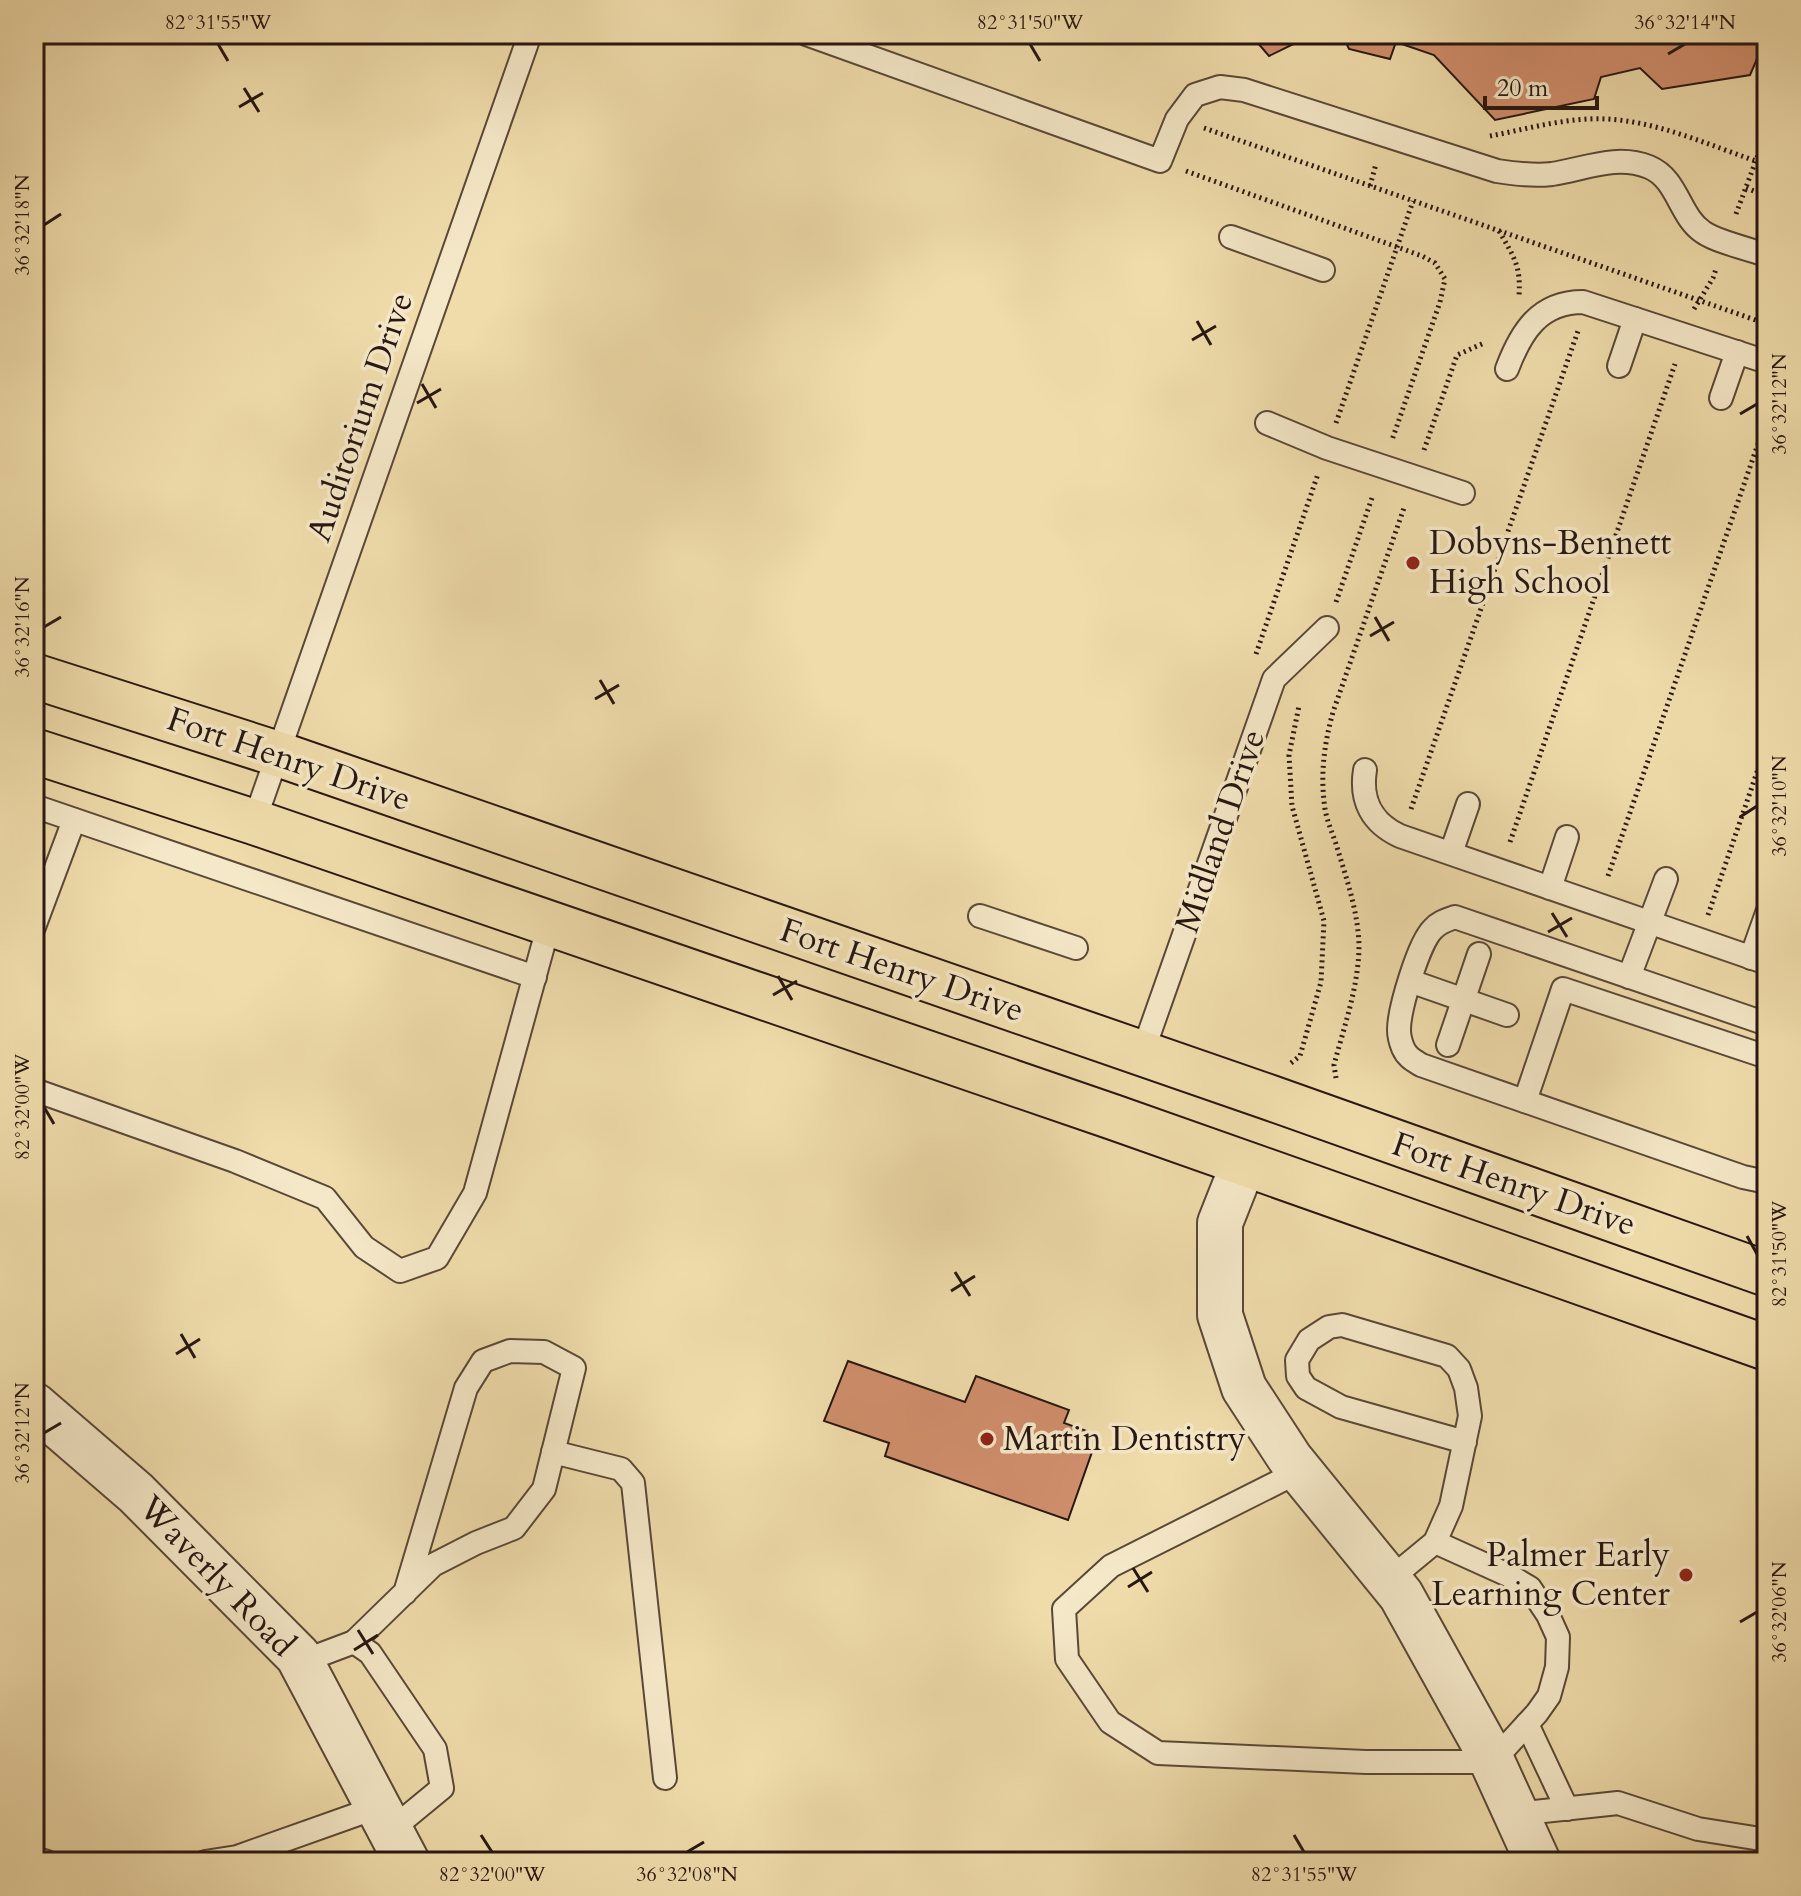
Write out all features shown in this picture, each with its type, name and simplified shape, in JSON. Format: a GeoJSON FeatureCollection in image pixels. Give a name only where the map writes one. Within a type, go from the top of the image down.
{"type":"FeatureCollection","features":[{"type":"Feature","properties":{"kind":"main road","name":"Fort Henry Drive"},"geometry":{"type":"LineString","coordinates":[[34,676],[278,754],[1767,1274]]}},
{"type":"Feature","properties":{"kind":"main road","name":"Fort Henry Drive"},"geometry":{"type":"LineString","coordinates":[[34,751],[254,822],[1098,1112],[1767,1348]]}},
{"type":"Feature","properties":{"kind":"street"},"geometry":{"type":"LineString","coordinates":[[1243,1165],[1220,1223],[1220,1315],[1244,1388],[1300,1471],[1401,1595],[1486,1748],[1538,1862]]}},
{"type":"Feature","properties":{"kind":"street","name":"Waverly Road"},"geometry":{"type":"LineString","coordinates":[[34,1405],[136,1493],[298,1656],[392,1833]]}},
{"type":"Feature","properties":{"kind":"lane","name":"Auditorium Drive"},"geometry":{"type":"LineString","coordinates":[[254,822],[530,34]]}},
{"type":"Feature","properties":{"kind":"lane"},"geometry":{"type":"LineString","coordinates":[[806,34],[1160,161],[1177,119],[1195,95],[1220,87],[1244,90],[1497,171],[1529,176],[1606,162],[1630,162],[1651,168],[1668,181],[1690,219],[1704,233],[1767,255]]}},
{"type":"Feature","properties":{"kind":"lane"},"geometry":{"type":"LineString","coordinates":[[1231,237],[1323,270]]}},
{"type":"Feature","properties":{"kind":"lane"},"geometry":{"type":"LineString","coordinates":[[1507,369],[1514,350],[1536,319],[1548,308],[1567,302],[1583,302],[1767,362]]}},
{"type":"Feature","properties":{"kind":"lane"},"geometry":{"type":"LineString","coordinates":[[1619,366],[1635,319]]}},
{"type":"Feature","properties":{"kind":"lane"},"geometry":{"type":"LineString","coordinates":[[1721,398],[1737,352]]}},
{"type":"Feature","properties":{"kind":"lane"},"geometry":{"type":"LineString","coordinates":[[1267,423],[1327,448],[1463,493]]}},
{"type":"Feature","properties":{"kind":"lane","name":"Midland Drive"},"geometry":{"type":"LineString","coordinates":[[1142,1054],[1274,679],[1327,628]]}},
{"type":"Feature","properties":{"kind":"lane"},"geometry":{"type":"LineString","coordinates":[[1365,770],[1365,796],[1371,813],[1384,828],[1500,871],[1759,960],[1767,913]]}},
{"type":"Feature","properties":{"kind":"lane"},"geometry":{"type":"LineString","coordinates":[[1451,853],[1468,804]]}},
{"type":"Feature","properties":{"kind":"lane"},"geometry":{"type":"LineString","coordinates":[[34,806],[535,977]]}},
{"type":"Feature","properties":{"kind":"lane"},"geometry":{"type":"LineString","coordinates":[[34,927],[74,820]]}},
{"type":"Feature","properties":{"kind":"lane"},"geometry":{"type":"LineString","coordinates":[[1550,888],[1567,837]]}},
{"type":"Feature","properties":{"kind":"lane"},"geometry":{"type":"LineString","coordinates":[[1629,977],[1666,879]]}},
{"type":"Feature","properties":{"kind":"lane"},"geometry":{"type":"LineString","coordinates":[[980,916],[1076,948]]}},
{"type":"Feature","properties":{"kind":"lane"},"geometry":{"type":"LineString","coordinates":[[1767,1024],[1455,917],[1432,929],[1420,946],[1399,1029],[1408,1057],[1421,1065],[1743,1177],[1767,1182]]}},
{"type":"Feature","properties":{"kind":"lane"},"geometry":{"type":"LineString","coordinates":[[34,1088],[235,1161],[325,1198],[364,1247],[400,1271],[437,1258],[475,1193],[549,924]]}},
{"type":"Feature","properties":{"kind":"lane"},"geometry":{"type":"LineString","coordinates":[[1448,1045],[1479,954]]}},
{"type":"Feature","properties":{"kind":"lane"},"geometry":{"type":"LineString","coordinates":[[1410,981],[1507,1015]]}},
{"type":"Feature","properties":{"kind":"lane"},"geometry":{"type":"LineString","coordinates":[[1525,1101],[1563,989],[1767,1057]]}},
{"type":"Feature","properties":{"kind":"lane"},"geometry":{"type":"LineString","coordinates":[[1389,1580],[1435,1542],[1451,1506],[1465,1442],[1470,1416],[1466,1388],[1459,1369],[1447,1356],[1342,1325],[1329,1327],[1309,1340],[1297,1360],[1298,1376],[1306,1388],[1341,1407],[1465,1442]]}},
{"type":"Feature","properties":{"kind":"lane"},"geometry":{"type":"LineString","coordinates":[[301,1662],[354,1642],[405,1593],[433,1565],[514,1528],[544,1489],[574,1368],[544,1352],[510,1351],[483,1361],[466,1388],[405,1593]]}},
{"type":"Feature","properties":{"kind":"lane"},"geometry":{"type":"LineString","coordinates":[[553,1452],[621,1469],[633,1483],[665,1778]]}},
{"type":"Feature","properties":{"kind":"lane"},"geometry":{"type":"LineString","coordinates":[[1300,1471],[1111,1566],[1064,1609],[1067,1659],[1110,1722],[1158,1753],[1366,1762],[1492,1762],[1549,1696],[1557,1667],[1558,1637],[1530,1588],[1435,1542]]}},
{"type":"Feature","properties":{"kind":"lane"},"geometry":{"type":"LineString","coordinates":[[205,1862],[392,1833],[442,1788],[435,1749],[370,1653],[354,1642]]}},
{"type":"Feature","properties":{"kind":"lane"},"geometry":{"type":"LineString","coordinates":[[1527,1724],[1567,1809]]}},
{"type":"Feature","properties":{"kind":"lane"},"geometry":{"type":"LineString","coordinates":[[1516,1814],[1618,1803],[1698,1829],[1767,1840]]}},
{"type":"Feature","properties":{"kind":"lane"},"geometry":{"type":"LineString","coordinates":[[34,1858],[47,1862]]}},
{"type":"Feature","properties":{"kind":"path"},"geometry":{"type":"LineString","coordinates":[[1177,119],[1767,324]]}},
{"type":"Feature","properties":{"kind":"path"},"geometry":{"type":"LineString","coordinates":[[1481,137],[1575,120],[1617,119],[1663,130],[1756,161]]}},
{"type":"Feature","properties":{"kind":"path"},"geometry":{"type":"LineString","coordinates":[[1500,871],[1694,308],[1713,278],[1767,131]]}},
{"type":"Feature","properties":{"kind":"path"},"geometry":{"type":"LineString","coordinates":[[1370,186],[1372,176]]}},
{"type":"Feature","properties":{"kind":"path"},"geometry":{"type":"LineString","coordinates":[[1746,188],[1767,196]]}},
{"type":"Feature","properties":{"kind":"path"},"geometry":{"type":"LineString","coordinates":[[1255,658],[1413,201]]}},
{"type":"Feature","properties":{"kind":"path"},"geometry":{"type":"LineString","coordinates":[[1499,231],[1518,265],[1519,304]]}},
{"type":"Feature","properties":{"kind":"path"},"geometry":{"type":"LineString","coordinates":[[1402,836],[1578,331],[1590,263]]}},
{"type":"Feature","properties":{"kind":"path"},"geometry":{"type":"LineString","coordinates":[[1325,1118],[1337,1089],[1334,1065],[1354,987],[1359,946],[1348,884],[1326,812],[1322,782],[1324,745],[1457,355],[1487,342]]}},
{"type":"Feature","properties":{"kind":"path"},"geometry":{"type":"LineString","coordinates":[[1598,905],[1767,418]]}},
{"type":"Feature","properties":{"kind":"path"},"geometry":{"type":"LineString","coordinates":[[1700,939],[1767,743]]}},
{"type":"Feature","properties":{"kind":"building"},"geometry":{"type":"Polygon","coordinates":[[[1250,34],[1314,34],[1269,56],[1250,34]]]}},
{"type":"Feature","properties":{"kind":"building"},"geometry":{"type":"Polygon","coordinates":[[[1342,34],[1767,36],[1750,75],[1662,89],[1640,68],[1601,77],[1594,99],[1495,120],[1434,55],[1396,42],[1390,59],[1349,49],[1342,34]]]}},
{"type":"Feature","properties":{"kind":"building","name":"Martin Dentistry"},"geometry":{"type":"Polygon","coordinates":[[[848,1361],[965,1402],[976,1376],[1069,1410],[1064,1423],[1098,1435],[1068,1520],[885,1456],[889,1443],[824,1421],[848,1361]]]}},
{"type":"Feature","properties":{"kind":"place","name":"Dobyns-Bennett High School"},"geometry":{"type":"Point","coordinates":[1413,563]}},
{"type":"Feature","properties":{"kind":"place","name":"Martin Dentistry"},"geometry":{"type":"Point","coordinates":[987,1439]}},
{"type":"Feature","properties":{"kind":"place","name":"Palmer Early Learning Center"},"geometry":{"type":"Point","coordinates":[1686,1575]}}]}
